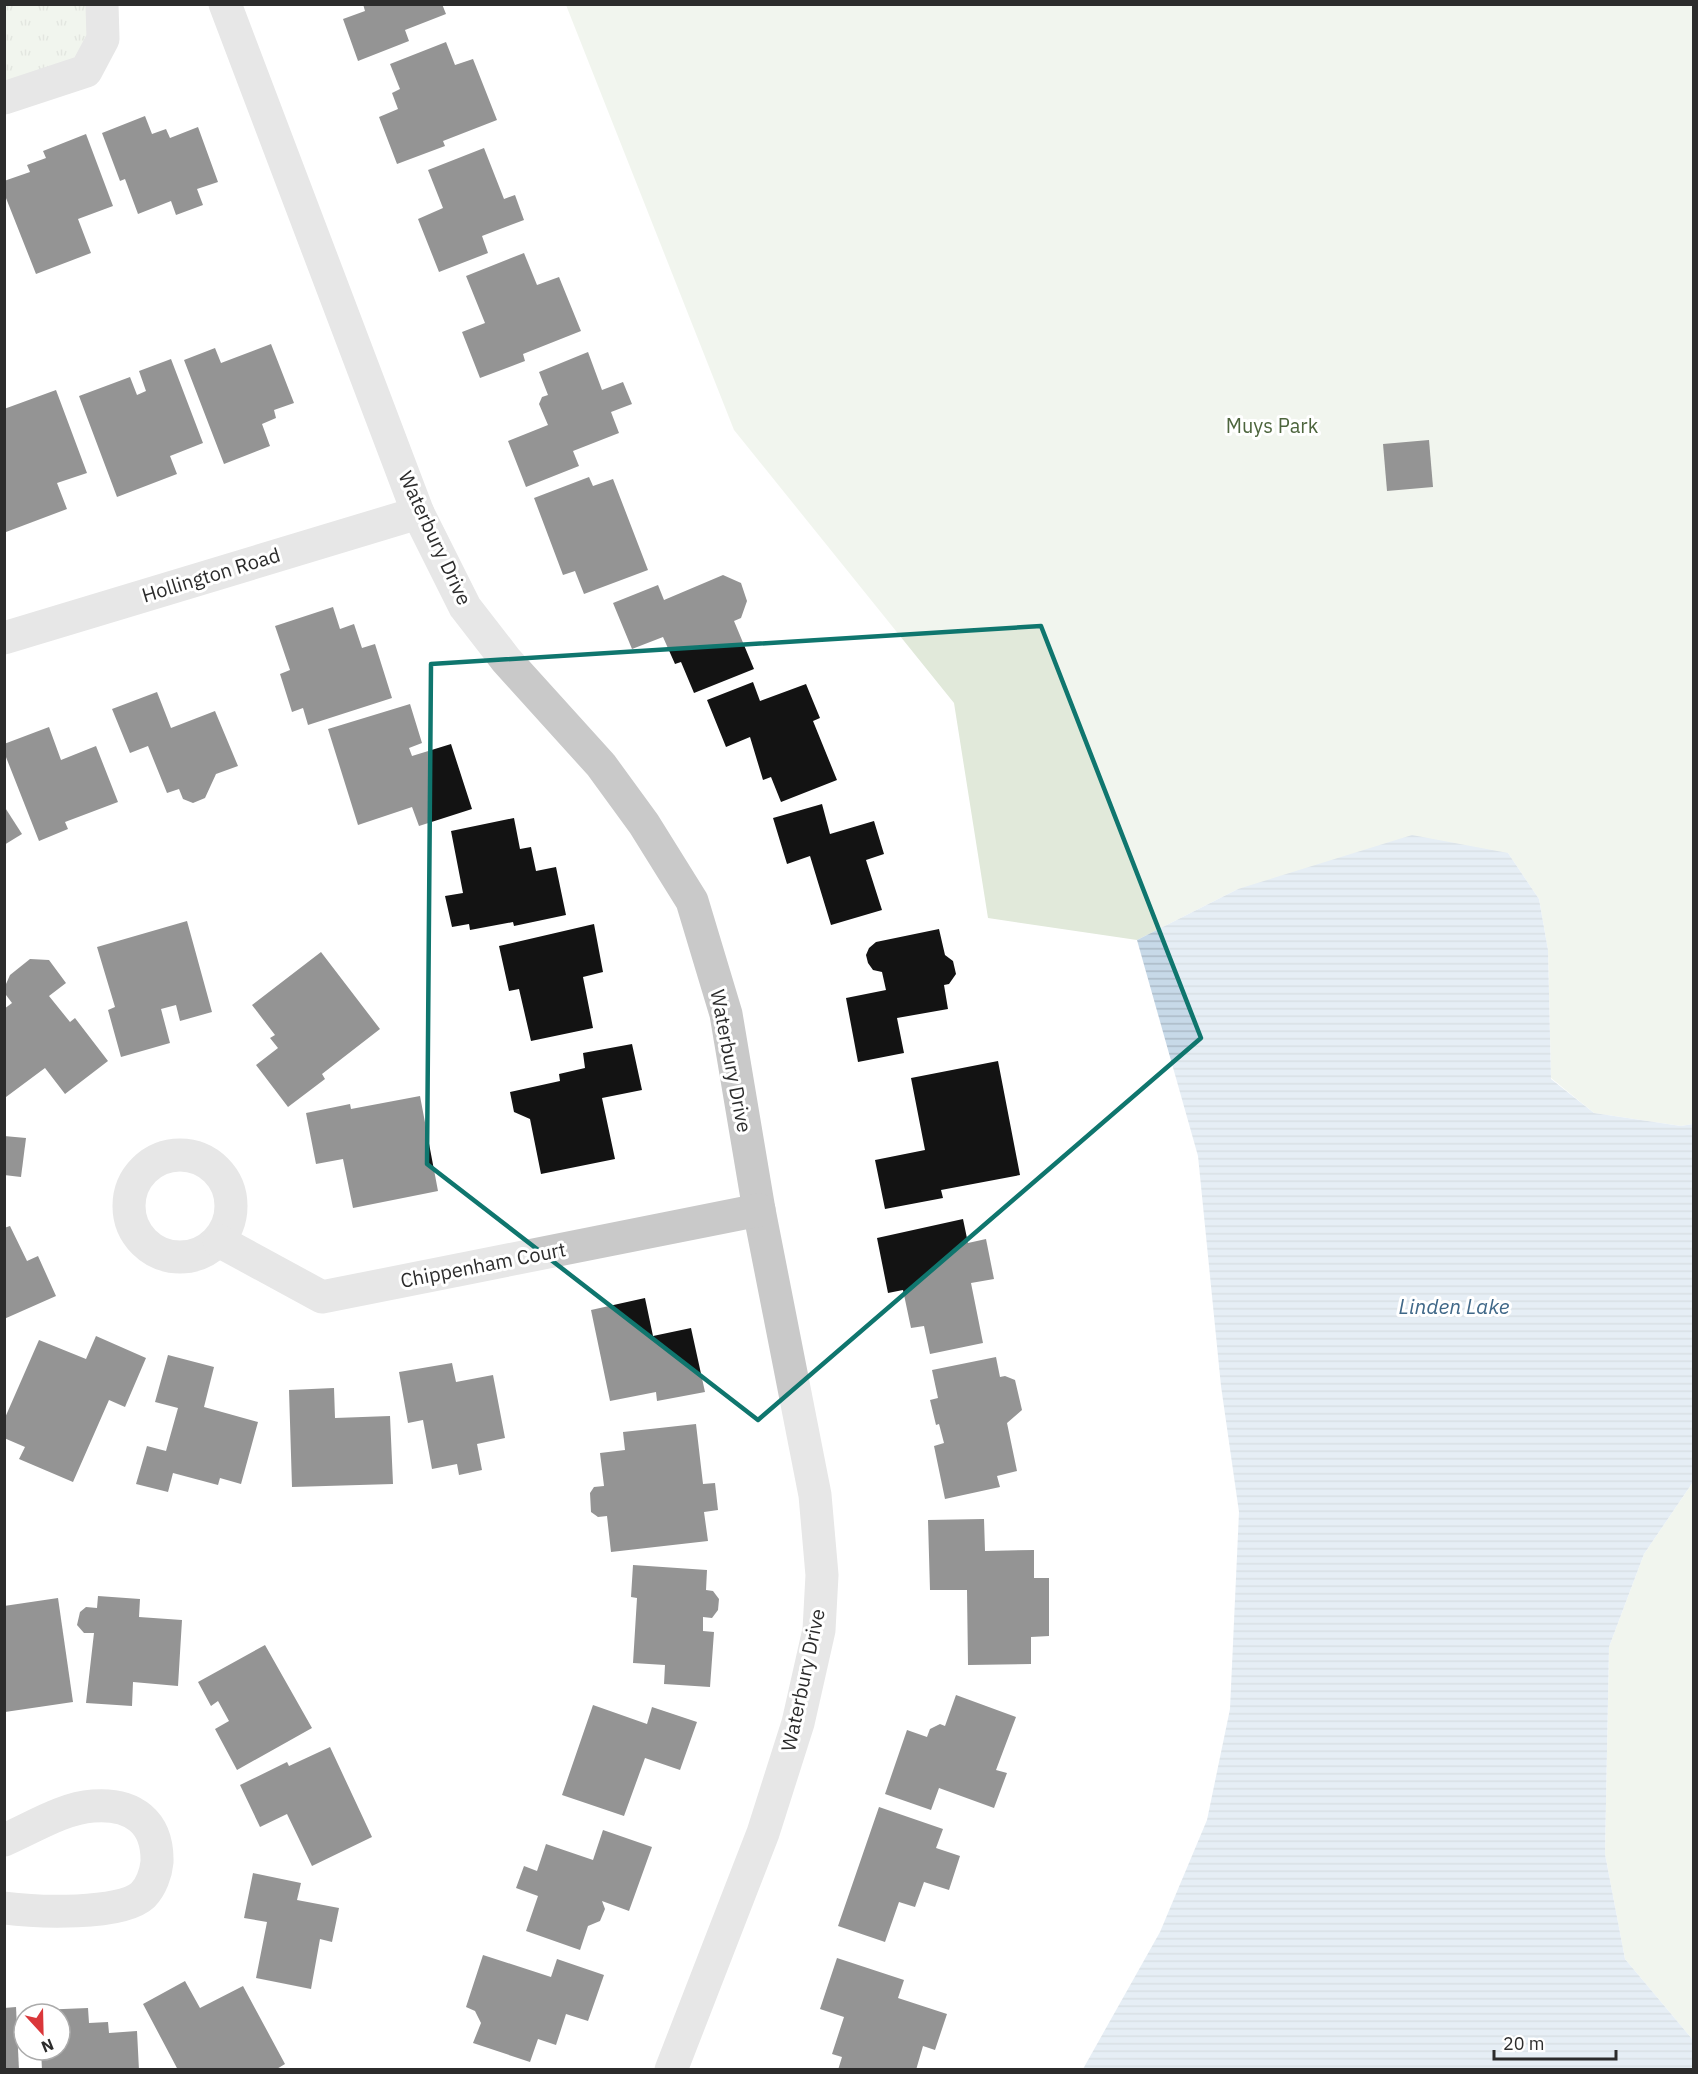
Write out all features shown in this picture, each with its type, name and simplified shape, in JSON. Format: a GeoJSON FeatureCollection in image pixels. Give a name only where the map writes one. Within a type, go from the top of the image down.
{"type":"FeatureCollection","features":[{"type":"Feature","properties":{"kind":"street"},"geometry":{"type":"LineString","coordinates":[[4,98],[86,71],[103,39],[102,4]]}},
{"type":"Feature","properties":{"kind":"street","name":"Waterbury Drive"},"geometry":{"type":"LineString","coordinates":[[225,4],[418,513],[465,607],[506,660],[601,765],[644,824],[692,901],[726,1014],[759,1210],[815,1496],[822,1575],[819,1630],[798,1723],[763,1833],[671,2070]]}},
{"type":"Feature","properties":{"kind":"street","name":"Hollington Road"},"geometry":{"type":"LineString","coordinates":[[4,638],[418,513]]}},
{"type":"Feature","properties":{"kind":"street","name":"Chippenham Court"},"geometry":{"type":"LineString","coordinates":[[219,1240],[321,1297],[759,1210]]}},
{"type":"Feature","properties":{"kind":"street"},"geometry":{"type":"LineString","coordinates":[[4,1840],[76,1808],[95,1805],[122,1807],[143,1819],[157,1843],[156,1873],[143,1896],[118,1907],[92,1910],[4,1908]]}},
{"type":"Feature","properties":{"kind":"highlighted area"},"geometry":{"type":"Polygon","coordinates":[[[1041,626],[1201,1038],[758,1420],[427,1164],[431,664],[1041,626]]]}},
{"type":"Feature","properties":{"kind":"green space"},"geometry":{"type":"Polygon","coordinates":[[[4,5],[102,5],[86,71],[5,98],[4,5]]]}},
{"type":"Feature","properties":{"kind":"green space","name":"Muys Park"},"geometry":{"type":"Polygon","coordinates":[[[566,5],[1693,5],[1693,1124],[1681,1126],[1594,1113],[1551,1078],[1548,950],[1539,899],[1508,853],[1238,889],[1137,940],[988,918],[954,703],[734,430],[566,5]]]}},
{"type":"Feature","properties":{"kind":"green space"},"geometry":{"type":"Polygon","coordinates":[[[1693,1482],[1693,2040],[1625,1959],[1605,1854],[1609,1647],[1644,1554],[1693,1482]]]}},
{"type":"Feature","properties":{"kind":"water","name":"Linden Lake"},"geometry":{"type":"Polygon","coordinates":[[[1412,835],[1508,853],[1539,899],[1548,950],[1551,1079],[1594,1113],[1681,1126],[1693,1124],[1693,1482],[1644,1554],[1609,1647],[1605,1854],[1625,1959],[1693,2040],[1693,2069],[1083,2069],[1160,1932],[1207,1820],[1230,1709],[1239,1512],[1221,1386],[1198,1156],[1137,940],[1238,889],[1412,835]]]}},
{"type":"Feature","properties":{"kind":"building"},"geometry":{"type":"Polygon","coordinates":[[[363,4],[442,4],[446,14],[405,30],[409,41],[358,61],[343,19],[365,11],[363,4]]]}},
{"type":"Feature","properties":{"kind":"building"},"geometry":{"type":"Polygon","coordinates":[[[446,42],[455,65],[473,59],[497,120],[443,141],[445,146],[397,164],[379,117],[398,109],[392,93],[400,89],[390,64],[446,42]]]}},
{"type":"Feature","properties":{"kind":"building"},"geometry":{"type":"Polygon","coordinates":[[[145,116],[152,134],[166,129],[170,138],[198,127],[218,182],[197,189],[203,205],[176,215],[171,201],[138,214],[125,179],[120,181],[102,133],[145,116]]]}},
{"type":"Feature","properties":{"kind":"building"},"geometry":{"type":"Polygon","coordinates":[[[86,134],[113,206],[78,219],[91,253],[36,274],[4,193],[4,181],[30,172],[27,165],[46,158],[43,151],[86,134]]]}},
{"type":"Feature","properties":{"kind":"building"},"geometry":{"type":"Polygon","coordinates":[[[484,148],[504,199],[515,195],[524,220],[482,236],[488,253],[439,272],[418,219],[443,208],[428,170],[484,148]]]}},
{"type":"Feature","properties":{"kind":"building"},"geometry":{"type":"Polygon","coordinates":[[[524,253],[537,285],[559,277],[581,331],[523,354],[525,361],[480,378],[462,332],[485,323],[466,276],[524,253]]]}},
{"type":"Feature","properties":{"kind":"building"},"geometry":{"type":"Polygon","coordinates":[[[271,344],[294,403],[274,410],[276,418],[262,424],[270,446],[224,464],[184,360],[215,348],[221,363],[271,344]]]}},
{"type":"Feature","properties":{"kind":"building"},"geometry":{"type":"Polygon","coordinates":[[[588,352],[602,390],[623,382],[632,404],[611,412],[619,433],[573,451],[579,466],[526,487],[508,441],[548,425],[539,404],[542,397],[548,395],[539,372],[588,352]]]}},
{"type":"Feature","properties":{"kind":"building"},"geometry":{"type":"Polygon","coordinates":[[[171,359],[203,443],[170,456],[177,474],[117,497],[79,396],[130,377],[137,395],[146,391],[139,371],[171,359]]]}},
{"type":"Feature","properties":{"kind":"building"},"geometry":{"type":"Polygon","coordinates":[[[56,390],[87,473],[57,483],[67,509],[6,532],[4,409],[56,390]]]}},
{"type":"Feature","properties":{"kind":"building"},"geometry":{"type":"Polygon","coordinates":[[[1429,440],[1433,487],[1387,491],[1383,444],[1429,440]]]}},
{"type":"Feature","properties":{"kind":"building"},"geometry":{"type":"Polygon","coordinates":[[[589,477],[593,486],[613,479],[648,570],[584,594],[575,571],[563,575],[534,498],[589,477]]]}},
{"type":"Feature","properties":{"kind":"building"},"geometry":{"type":"Polygon","coordinates":[[[723,575],[741,583],[747,601],[741,618],[734,621],[754,669],[694,693],[681,662],[675,664],[663,637],[632,649],[613,603],[658,585],[664,600],[723,575]]]}},
{"type":"Feature","properties":{"kind":"building"},"geometry":{"type":"Polygon","coordinates":[[[333,607],[340,629],[354,624],[362,648],[375,644],[392,698],[308,725],[303,708],[292,712],[280,674],[290,670],[275,626],[333,607]]]}},
{"type":"Feature","properties":{"kind":"building"},"geometry":{"type":"Polygon","coordinates":[[[753,682],[760,701],[806,684],[820,718],[813,721],[837,780],[781,802],[771,777],[763,780],[750,737],[726,747],[707,700],[753,682]]]}},
{"type":"Feature","properties":{"kind":"building"},"geometry":{"type":"Polygon","coordinates":[[[157,692],[171,728],[215,711],[238,766],[216,774],[205,798],[193,803],[183,799],[179,789],[167,793],[148,746],[130,753],[112,709],[157,692]]]}},
{"type":"Feature","properties":{"kind":"building"},"geometry":{"type":"Polygon","coordinates":[[[410,704],[422,743],[409,748],[412,756],[451,744],[472,809],[419,826],[412,807],[358,825],[328,729],[410,704]]]}},
{"type":"Feature","properties":{"kind":"building"},"geometry":{"type":"Polygon","coordinates":[[[49,727],[61,760],[96,746],[118,802],[65,822],[68,829],[39,841],[4,752],[4,744],[49,727]]]}},
{"type":"Feature","properties":{"kind":"building"},"geometry":{"type":"Polygon","coordinates":[[[822,804],[830,834],[874,821],[884,854],[866,860],[882,910],[831,925],[810,856],[787,864],[773,818],[822,804]]]}},
{"type":"Feature","properties":{"kind":"building"},"geometry":{"type":"Polygon","coordinates":[[[4,806],[22,834],[4,845],[4,806]]]}},
{"type":"Feature","properties":{"kind":"building"},"geometry":{"type":"Polygon","coordinates":[[[514,818],[520,849],[531,847],[536,871],[556,867],[566,915],[514,926],[513,922],[470,930],[469,924],[452,927],[445,896],[463,893],[451,831],[514,818]]]}},
{"type":"Feature","properties":{"kind":"building"},"geometry":{"type":"Polygon","coordinates":[[[187,921],[212,1012],[180,1021],[176,1005],[161,1009],[170,1043],[121,1057],[108,1010],[115,1007],[97,947],[187,921]]]}},
{"type":"Feature","properties":{"kind":"building"},"geometry":{"type":"Polygon","coordinates":[[[594,924],[603,972],[583,977],[593,1028],[531,1041],[519,989],[509,991],[499,946],[594,924]]]}},
{"type":"Feature","properties":{"kind":"building"},"geometry":{"type":"Polygon","coordinates":[[[939,929],[945,955],[953,961],[956,974],[949,984],[944,985],[948,1009],[897,1018],[904,1053],[858,1062],[846,998],[886,990],[882,972],[873,970],[868,963],[866,955],[869,948],[876,942],[939,929]]]}},
{"type":"Feature","properties":{"kind":"building"},"geometry":{"type":"Polygon","coordinates":[[[321,952],[380,1029],[322,1074],[325,1079],[288,1107],[256,1065],[278,1048],[270,1038],[275,1035],[252,1005],[321,952]]]}},
{"type":"Feature","properties":{"kind":"building"},"geometry":{"type":"Polygon","coordinates":[[[30,959],[49,960],[66,983],[49,996],[70,1022],[75,1018],[108,1061],[65,1094],[45,1068],[6,1097],[4,1009],[12,1003],[6,995],[6,984],[10,975],[30,959]]]}},
{"type":"Feature","properties":{"kind":"building"},"geometry":{"type":"Polygon","coordinates":[[[632,1044],[642,1090],[602,1098],[615,1159],[541,1174],[530,1119],[514,1112],[510,1092],[560,1081],[559,1074],[585,1068],[583,1053],[632,1044]]]}},
{"type":"Feature","properties":{"kind":"building"},"geometry":{"type":"Polygon","coordinates":[[[998,1061],[1020,1175],[941,1190],[943,1198],[885,1209],[875,1160],[925,1150],[911,1078],[998,1061]]]}},
{"type":"Feature","properties":{"kind":"building"},"geometry":{"type":"Polygon","coordinates":[[[420,1096],[438,1191],[353,1208],[343,1159],[316,1164],[306,1113],[350,1104],[351,1109],[420,1096]]]}},
{"type":"Feature","properties":{"kind":"building"},"geometry":{"type":"Polygon","coordinates":[[[4,1136],[26,1138],[21,1177],[4,1175],[4,1136]]]}},
{"type":"Feature","properties":{"kind":"building"},"geometry":{"type":"Polygon","coordinates":[[[963,1219],[968,1243],[986,1239],[994,1279],[971,1283],[983,1343],[930,1354],[924,1326],[911,1328],[903,1290],[888,1293],[877,1238],[963,1219]]]}},
{"type":"Feature","properties":{"kind":"building"},"geometry":{"type":"Polygon","coordinates":[[[10,1226],[27,1261],[38,1256],[56,1296],[4,1319],[4,1228],[10,1226]]]}},
{"type":"Feature","properties":{"kind":"building"},"geometry":{"type":"Polygon","coordinates":[[[645,1298],[653,1336],[691,1328],[705,1392],[657,1401],[656,1392],[610,1401],[591,1310],[645,1298]]]}},
{"type":"Feature","properties":{"kind":"building"},"geometry":{"type":"Polygon","coordinates":[[[96,1336],[146,1358],[125,1407],[109,1400],[73,1482],[19,1459],[25,1447],[4,1438],[4,1420],[39,1340],[86,1359],[96,1336]]]}},
{"type":"Feature","properties":{"kind":"building"},"geometry":{"type":"Polygon","coordinates":[[[168,1355],[214,1367],[204,1407],[258,1422],[241,1484],[220,1478],[218,1485],[173,1473],[168,1492],[136,1484],[147,1446],[166,1451],[178,1408],[155,1402],[168,1355]]]}},
{"type":"Feature","properties":{"kind":"building"},"geometry":{"type":"Polygon","coordinates":[[[996,1357],[1000,1377],[1005,1376],[1015,1380],[1022,1410],[1007,1423],[1017,1471],[997,1476],[1000,1487],[945,1499],[934,1446],[944,1443],[939,1424],[936,1425],[930,1400],[938,1398],[932,1370],[996,1357]]]}},
{"type":"Feature","properties":{"kind":"building"},"geometry":{"type":"Polygon","coordinates":[[[452,1363],[456,1382],[493,1375],[505,1438],[477,1444],[482,1470],[459,1475],[457,1464],[432,1469],[423,1420],[408,1423],[399,1372],[452,1363]]]}},
{"type":"Feature","properties":{"kind":"building"},"geometry":{"type":"Polygon","coordinates":[[[334,1388],[335,1418],[390,1416],[393,1484],[292,1487],[289,1390],[334,1388]]]}},
{"type":"Feature","properties":{"kind":"building"},"geometry":{"type":"Polygon","coordinates":[[[696,1424],[703,1484],[715,1483],[718,1510],[704,1512],[708,1541],[611,1552],[607,1516],[598,1517],[591,1512],[590,1493],[594,1487],[604,1486],[600,1453],[625,1450],[623,1432],[696,1424]]]}},
{"type":"Feature","properties":{"kind":"building"},"geometry":{"type":"Polygon","coordinates":[[[984,1519],[985,1551],[1034,1550],[1034,1578],[1049,1578],[1049,1636],[1031,1637],[1031,1664],[968,1665],[967,1590],[930,1590],[928,1520],[984,1519]]]}},
{"type":"Feature","properties":{"kind":"building"},"geometry":{"type":"Polygon","coordinates":[[[633,1565],[707,1570],[706,1590],[713,1591],[719,1599],[718,1610],[712,1618],[703,1617],[703,1631],[714,1632],[710,1687],[664,1684],[665,1665],[633,1663],[637,1598],[631,1597],[633,1565]]]}},
{"type":"Feature","properties":{"kind":"building"},"geometry":{"type":"Polygon","coordinates":[[[98,1596],[140,1599],[139,1617],[182,1620],[178,1686],[133,1682],[132,1706],[86,1703],[94,1633],[84,1633],[77,1625],[80,1612],[86,1607],[97,1608],[98,1596]]]}},
{"type":"Feature","properties":{"kind":"building"},"geometry":{"type":"Polygon","coordinates":[[[58,1598],[73,1702],[5,1712],[4,1606],[58,1598]]]}},
{"type":"Feature","properties":{"kind":"building"},"geometry":{"type":"Polygon","coordinates":[[[265,1645],[312,1728],[237,1770],[215,1729],[229,1721],[218,1701],[211,1706],[198,1682],[265,1645]]]}},
{"type":"Feature","properties":{"kind":"building"},"geometry":{"type":"Polygon","coordinates":[[[956,1695],[1016,1717],[996,1770],[1007,1773],[994,1808],[939,1788],[931,1810],[885,1794],[907,1730],[927,1737],[930,1729],[940,1724],[945,1726],[956,1695]]]}},
{"type":"Feature","properties":{"kind":"building"},"geometry":{"type":"Polygon","coordinates":[[[593,1705],[647,1724],[652,1707],[697,1722],[680,1770],[645,1758],[624,1816],[562,1795],[593,1705]]]}},
{"type":"Feature","properties":{"kind":"building"},"geometry":{"type":"Polygon","coordinates":[[[330,1747],[372,1837],[312,1866],[287,1814],[260,1827],[240,1785],[287,1762],[289,1766],[330,1747]]]}},
{"type":"Feature","properties":{"kind":"building"},"geometry":{"type":"Polygon","coordinates":[[[879,1807],[943,1829],[936,1848],[960,1856],[949,1890],[924,1882],[915,1907],[899,1902],[885,1942],[838,1926],[879,1807]]]}},
{"type":"Feature","properties":{"kind":"building"},"geometry":{"type":"Polygon","coordinates":[[[603,1830],[652,1847],[629,1911],[602,1901],[605,1909],[600,1921],[588,1926],[580,1950],[526,1931],[538,1896],[516,1888],[524,1866],[537,1871],[546,1844],[593,1860],[603,1830]]]}},
{"type":"Feature","properties":{"kind":"building"},"geometry":{"type":"Polygon","coordinates":[[[253,1873],[301,1883],[297,1900],[339,1908],[332,1942],[320,1939],[311,1989],[256,1978],[267,1922],[244,1918],[253,1873]]]}},
{"type":"Feature","properties":{"kind":"building"},"geometry":{"type":"Polygon","coordinates":[[[483,1955],[551,1977],[557,1959],[604,1975],[588,2021],[566,2014],[556,2045],[538,2039],[530,2062],[473,2043],[481,2023],[475,2011],[466,2007],[483,1955]]]}},
{"type":"Feature","properties":{"kind":"building"},"geometry":{"type":"Polygon","coordinates":[[[837,1958],[904,1980],[898,1998],[947,2014],[935,2050],[923,2046],[916,2070],[838,2070],[842,2057],[832,2054],[844,2017],[820,2009],[837,1958]]]}},
{"type":"Feature","properties":{"kind":"building"},"geometry":{"type":"Polygon","coordinates":[[[185,1981],[200,2008],[243,1986],[285,2064],[275,2070],[178,2070],[143,2004],[185,1981]]]}},
{"type":"Feature","properties":{"kind":"building"},"geometry":{"type":"Polygon","coordinates":[[[12,2007],[12,2062],[19,2062],[19,2070],[4,2070],[4,2008],[12,2007]]]}},
{"type":"Feature","properties":{"kind":"building"},"geometry":{"type":"Polygon","coordinates":[[[88,2008],[89,2023],[108,2022],[109,2033],[137,2031],[139,2070],[42,2070],[42,2062],[72,2062],[72,2009],[88,2008]]]}}]}
